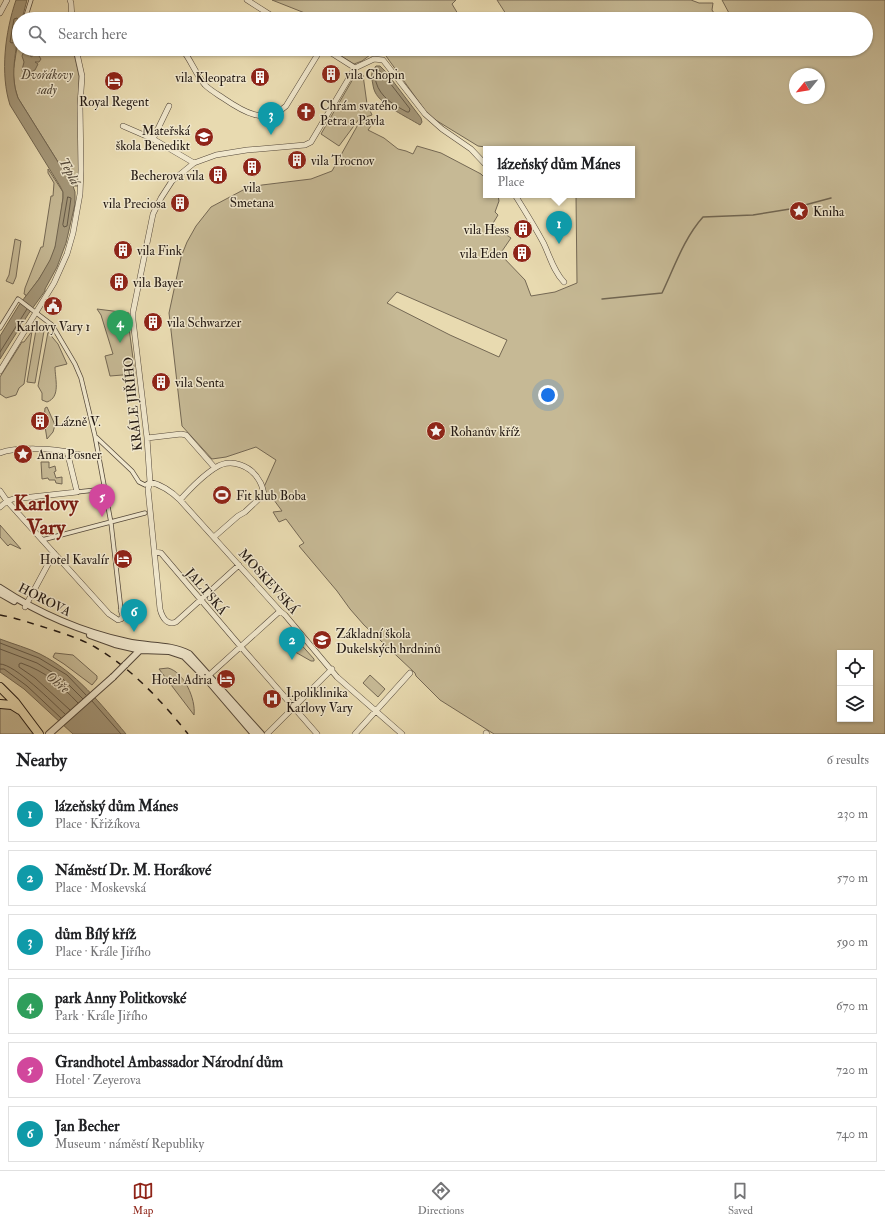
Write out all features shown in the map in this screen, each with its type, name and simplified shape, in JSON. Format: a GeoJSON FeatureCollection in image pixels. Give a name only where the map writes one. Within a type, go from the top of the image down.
{"type":"FeatureCollection","features":[{"type":"Feature","properties":{"kind":"highway"},"geometry":{"type":"LineString","coordinates":[[0,687],[15,702],[39,734]]}},
{"type":"Feature","properties":{"kind":"highway"},"geometry":{"type":"LineString","coordinates":[[0,704],[12,705],[22,711]]}},
{"type":"Feature","properties":{"kind":"street"},"geometry":{"type":"LineString","coordinates":[[0,12],[7,0]]}},
{"type":"Feature","properties":{"kind":"street"},"geometry":{"type":"LineString","coordinates":[[27,12],[31,0]]}},
{"type":"Feature","properties":{"kind":"street"},"geometry":{"type":"LineString","coordinates":[[70,0],[72,12]]}},
{"type":"Feature","properties":{"kind":"street"},"geometry":{"type":"LineString","coordinates":[[247,0],[266,12]]}},
{"type":"Feature","properties":{"kind":"street"},"geometry":{"type":"LineString","coordinates":[[0,370],[33,311],[54,283],[67,254],[77,218],[80,194],[80,106],[82,76],[78,56]]}},
{"type":"Feature","properties":{"kind":"street"},"geometry":{"type":"LineString","coordinates":[[186,56],[194,71],[208,88],[238,108],[257,115],[265,116],[279,112],[286,106],[317,56]]}},
{"type":"Feature","properties":{"kind":"street"},"geometry":{"type":"LineString","coordinates":[[336,56],[355,68],[374,59],[383,60],[425,114],[442,129],[471,149],[483,162]]}},
{"type":"Feature","properties":{"kind":"street","name":"KRÁLE JIŘÍHO"},"geometry":{"type":"LineString","coordinates":[[201,600],[176,622],[172,623],[163,618],[161,612],[148,489],[150,482],[147,438],[133,320],[133,312],[153,214],[172,181],[194,163],[216,155],[309,143],[314,138],[355,68]]}},
{"type":"Feature","properties":{"kind":"street"},"geometry":{"type":"LineString","coordinates":[[153,139],[169,106]]}},
{"type":"Feature","properties":{"kind":"street"},"geometry":{"type":"LineString","coordinates":[[122,126],[153,139],[194,163]]}},
{"type":"Feature","properties":{"kind":"street"},"geometry":{"type":"LineString","coordinates":[[517,198],[544,243],[557,274],[564,282]]}},
{"type":"Feature","properties":{"kind":"street"},"geometry":{"type":"LineString","coordinates":[[0,328],[18,299],[52,325],[75,364],[81,378],[95,436],[111,523],[122,610],[121,619],[116,619],[109,614],[7,501],[0,491]]}},
{"type":"Feature","properties":{"kind":"street"},"geometry":{"type":"LineString","coordinates":[[147,438],[186,434],[215,468]]}},
{"type":"Feature","properties":{"kind":"street"},"geometry":{"type":"LineString","coordinates":[[95,436],[132,471],[139,482],[145,485],[150,482]]}},
{"type":"Feature","properties":{"kind":"street"},"geometry":{"type":"LineString","coordinates":[[0,453],[14,449],[69,452],[99,457]]}},
{"type":"Feature","properties":{"kind":"street"},"geometry":{"type":"LineString","coordinates":[[69,452],[77,492]]}},
{"type":"Feature","properties":{"kind":"street"},"geometry":{"type":"LineString","coordinates":[[180,500],[215,468],[229,463],[242,465],[257,477],[264,494],[245,512],[238,516],[214,537]]}},
{"type":"Feature","properties":{"kind":"street","name":"MOSKEVSKÁ"},"geometry":{"type":"LineString","coordinates":[[150,482],[159,484],[172,492],[285,615],[332,669],[337,677],[402,734]]}},
{"type":"Feature","properties":{"kind":"street"},"geometry":{"type":"LineString","coordinates":[[0,507],[7,501],[105,489]]}},
{"type":"Feature","properties":{"kind":"street"},"geometry":{"type":"LineString","coordinates":[[42,540],[145,513]]}},
{"type":"Feature","properties":{"kind":"street","name":"JALTSKÁ"},"geometry":{"type":"LineString","coordinates":[[155,552],[161,553],[317,734]]}},
{"type":"Feature","properties":{"kind":"street"},"geometry":{"type":"LineString","coordinates":[[26,606],[54,553]]}},
{"type":"Feature","properties":{"kind":"street"},"geometry":{"type":"LineString","coordinates":[[201,600],[239,565]]}},
{"type":"Feature","properties":{"kind":"street","name":"HOROVA"},"geometry":{"type":"LineString","coordinates":[[0,588],[26,606]]}},
{"type":"Feature","properties":{"kind":"street","name":"HOROVA"},"geometry":{"type":"LineString","coordinates":[[0,593],[52,621],[80,630]]}},
{"type":"Feature","properties":{"kind":"street"},"geometry":{"type":"LineString","coordinates":[[208,677],[280,611]]}},
{"type":"Feature","properties":{"kind":"street"},"geometry":{"type":"LineString","coordinates":[[80,630],[128,650],[130,656],[127,663]]}},
{"type":"Feature","properties":{"kind":"street"},"geometry":{"type":"LineString","coordinates":[[80,630],[143,648]]}},
{"type":"Feature","properties":{"kind":"street"},"geometry":{"type":"LineString","coordinates":[[115,644],[143,648],[173,647],[189,654],[254,733]]}},
{"type":"Feature","properties":{"kind":"street"},"geometry":{"type":"LineString","coordinates":[[49,734],[111,679],[143,648]]}},
{"type":"Feature","properties":{"kind":"street"},"geometry":{"type":"LineString","coordinates":[[267,734],[332,669]]}},
{"type":"Feature","properties":{"kind":"street"},"geometry":{"type":"LineString","coordinates":[[355,734],[410,673]]}},
{"type":"Feature","properties":{"kind":"street"},"geometry":{"type":"LineString","coordinates":[[208,677],[261,734]]}},
{"type":"Feature","properties":{"kind":"green space"},"geometry":{"type":"Polygon","coordinates":[[[272,0],[456,0],[452,4],[457,12],[302,12],[272,0]]]}},
{"type":"Feature","properties":{"kind":"green space"},"geometry":{"type":"Polygon","coordinates":[[[497,0],[691,0],[699,3],[713,3],[712,10],[713,12],[505,12],[497,0]]]}},
{"type":"Feature","properties":{"kind":"green space"},"geometry":{"type":"Polygon","coordinates":[[[722,0],[885,0],[885,734],[494,734],[440,700],[416,676],[415,673],[364,625],[350,609],[337,591],[299,546],[304,543],[286,519],[279,522],[273,512],[282,511],[271,496],[267,500],[264,487],[276,460],[256,447],[226,457],[212,459],[182,426],[169,313],[181,257],[196,226],[211,207],[245,189],[262,185],[311,179],[332,171],[360,121],[365,118],[376,119],[368,130],[384,138],[398,149],[413,154],[417,146],[441,153],[483,176],[483,198],[498,198],[499,201],[495,212],[498,215],[492,225],[511,238],[500,254],[525,280],[531,296],[555,292],[577,283],[576,198],[635,198],[635,146],[478,146],[429,116],[386,56],[873,56],[873,12],[728,12],[722,0]],[[397,292],[387,303],[450,335],[499,357],[507,340],[397,292]]]}},
{"type":"Feature","properties":{"kind":"green space","name":"Dvořákovy sady"},"geometry":{"type":"Polygon","coordinates":[[[16,56],[75,56],[79,76],[79,186],[73,186],[18,98],[13,72],[16,56]]]}},
{"type":"Feature","properties":{"kind":"green space"},"geometry":{"type":"Polygon","coordinates":[[[341,56],[369,56],[362,61],[354,64],[341,56]]]}},
{"type":"Feature","properties":{"kind":"green space"},"geometry":{"type":"Polygon","coordinates":[[[357,72],[363,75],[367,104],[372,115],[359,119],[339,146],[321,134],[357,72]]]}},
{"type":"Feature","properties":{"kind":"green space"},"geometry":{"type":"Polygon","coordinates":[[[48,169],[63,192],[58,237],[51,259],[25,298],[25,288],[41,247],[43,247],[51,196],[53,196],[54,183],[48,173],[48,169]]]}},
{"type":"Feature","properties":{"kind":"green space"},"geometry":{"type":"Polygon","coordinates":[[[15,239],[21,241],[16,277],[13,284],[6,281],[9,275],[15,239]]]}},
{"type":"Feature","properties":{"kind":"green space"},"geometry":{"type":"Polygon","coordinates":[[[97,309],[129,313],[128,320],[135,374],[110,376],[105,356],[113,354],[101,315],[97,309]]]}},
{"type":"Feature","properties":{"kind":"green space"},"geometry":{"type":"Polygon","coordinates":[[[38,327],[42,328],[44,331],[35,383],[27,382],[36,330],[38,327]]]}},
{"type":"Feature","properties":{"kind":"green space"},"geometry":{"type":"Polygon","coordinates":[[[32,331],[24,384],[19,388],[16,395],[6,398],[0,394],[0,377],[22,342],[24,342],[32,331]]]}},
{"type":"Feature","properties":{"kind":"green space"},"geometry":{"type":"Polygon","coordinates":[[[48,332],[58,344],[67,364],[55,367],[56,392],[51,400],[47,402],[42,400],[42,393],[38,386],[48,332]]]}},
{"type":"Feature","properties":{"kind":"green space"},"geometry":{"type":"Polygon","coordinates":[[[47,407],[55,425],[53,432],[47,439],[44,420],[45,408],[47,407]]]}},
{"type":"Feature","properties":{"kind":"green space"},"geometry":{"type":"Polygon","coordinates":[[[41,462],[49,462],[49,468],[55,466],[56,471],[54,472],[56,478],[62,477],[62,484],[56,483],[55,480],[49,480],[48,478],[42,479],[41,462]]]}},
{"type":"Feature","properties":{"kind":"green space"},"geometry":{"type":"Polygon","coordinates":[[[0,525],[21,549],[10,544],[8,546],[0,537],[0,525]]]}},
{"type":"Feature","properties":{"kind":"green space"},"geometry":{"type":"Polygon","coordinates":[[[289,631],[314,659],[314,661],[311,661],[283,645],[286,632],[289,631]]]}},
{"type":"Feature","properties":{"kind":"green space"},"geometry":{"type":"Polygon","coordinates":[[[55,653],[73,655],[97,676],[97,679],[92,685],[53,657],[55,653]]]}},
{"type":"Feature","properties":{"kind":"green space"},"geometry":{"type":"Polygon","coordinates":[[[168,668],[179,675],[188,687],[193,701],[194,715],[159,669],[168,668]]]}},
{"type":"Feature","properties":{"kind":"green space"},"geometry":{"type":"Polygon","coordinates":[[[370,675],[385,689],[378,697],[363,683],[370,675]]]}},
{"type":"Feature","properties":{"kind":"green space"},"geometry":{"type":"Polygon","coordinates":[[[0,706],[11,708],[19,714],[33,731],[32,734],[0,734],[0,706]]]}},
{"type":"Feature","properties":{"kind":"water"},"geometry":{"type":"Polygon","coordinates":[[[16,0],[27,0],[24,12],[12,12],[16,0]]]}},
{"type":"Feature","properties":{"kind":"water"},"geometry":{"type":"Polygon","coordinates":[[[12,12],[12,56],[15,56],[14,78],[18,98],[73,186],[75,192],[75,204],[66,243],[57,267],[45,291],[29,313],[0,359],[0,336],[19,305],[39,279],[50,260],[55,247],[63,198],[63,192],[60,186],[10,105],[5,80],[5,53],[12,12]]]}},
{"type":"Feature","properties":{"kind":"water"},"geometry":{"type":"Polygon","coordinates":[[[22,56],[39,56],[41,59],[39,62],[35,62],[38,64],[35,70],[26,75],[22,70],[24,62],[22,56]]]}},
{"type":"Feature","properties":{"kind":"water"},"geometry":{"type":"Polygon","coordinates":[[[376,66],[380,66],[386,72],[421,118],[422,122],[420,125],[383,102],[378,97],[374,89],[372,78],[373,71],[376,66]]]}},
{"type":"Feature","properties":{"kind":"water","name":"Ohře"},"geometry":{"type":"Polygon","coordinates":[[[0,639],[40,654],[65,670],[87,690],[126,734],[73,734],[24,689],[0,672],[0,639]]]}},
{"type":"Feature","properties":{"kind":"waterway"},"geometry":{"type":"LineString","coordinates":[[602,299],[662,293],[690,234],[703,217],[753,215],[790,209],[831,198]]}},
{"type":"Feature","properties":{"kind":"railway"},"geometry":{"type":"LineString","coordinates":[[0,615],[19,619],[79,639],[108,655],[145,686],[168,709],[188,734]]}},
{"type":"Feature","properties":{"kind":"place","name":"vila Chopin"},"geometry":{"type":"Point","coordinates":[331,74]}},
{"type":"Feature","properties":{"kind":"place","name":"vila Kleopatra"},"geometry":{"type":"Point","coordinates":[260,77]}},
{"type":"Feature","properties":{"kind":"place","name":"Royal Regent"},"geometry":{"type":"Point","coordinates":[114,81]}},
{"type":"Feature","properties":{"kind":"place","name":"Chrám svatého Petra a Pavla"},"geometry":{"type":"Point","coordinates":[306,112]}},
{"type":"Feature","properties":{"kind":"place","name":"dům Bílý kříž"},"geometry":{"type":"Point","coordinates":[271,135]}},
{"type":"Feature","properties":{"kind":"place","name":"Mateřská škola Benedikt"},"geometry":{"type":"Point","coordinates":[204,137]}},
{"type":"Feature","properties":{"kind":"place","name":"vila Trocnov"},"geometry":{"type":"Point","coordinates":[297,160]}},
{"type":"Feature","properties":{"kind":"place","name":"vila Smetana"},"geometry":{"type":"Point","coordinates":[252,167]}},
{"type":"Feature","properties":{"kind":"place","name":"Becherova vila"},"geometry":{"type":"Point","coordinates":[218,175]}},
{"type":"Feature","properties":{"kind":"place","name":"vila Preciosa"},"geometry":{"type":"Point","coordinates":[180,203]}},
{"type":"Feature","properties":{"kind":"place","name":"Kniha"},"geometry":{"type":"Point","coordinates":[799,211]}},
{"type":"Feature","properties":{"kind":"place","name":"vila Hess"},"geometry":{"type":"Point","coordinates":[523,229]}},
{"type":"Feature","properties":{"kind":"place","name":"lázeňský dům Mánes"},"geometry":{"type":"Point","coordinates":[559,244]}},
{"type":"Feature","properties":{"kind":"place","name":"vila Fink"},"geometry":{"type":"Point","coordinates":[123,250]}},
{"type":"Feature","properties":{"kind":"place","name":"vila Eden"},"geometry":{"type":"Point","coordinates":[522,253]}},
{"type":"Feature","properties":{"kind":"place","name":"vila Bayer"},"geometry":{"type":"Point","coordinates":[119,282]}},
{"type":"Feature","properties":{"kind":"place","name":"Karlovy Vary 1"},"geometry":{"type":"Point","coordinates":[53,306]}},
{"type":"Feature","properties":{"kind":"place","name":"vila Schwarzer"},"geometry":{"type":"Point","coordinates":[153,322]}},
{"type":"Feature","properties":{"kind":"place","name":"park Anny Politkovské"},"geometry":{"type":"Point","coordinates":[120,343]}},
{"type":"Feature","properties":{"kind":"place","name":"vila Senta"},"geometry":{"type":"Point","coordinates":[161,382]}},
{"type":"Feature","properties":{"kind":"place","name":"Lázně V."},"geometry":{"type":"Point","coordinates":[40,421]}},
{"type":"Feature","properties":{"kind":"place","name":"Rohanův kříž"},"geometry":{"type":"Point","coordinates":[436,431]}},
{"type":"Feature","properties":{"kind":"place","name":"Anna Posner"},"geometry":{"type":"Point","coordinates":[23,454]}},
{"type":"Feature","properties":{"kind":"place","name":"Fit klub Boba"},"geometry":{"type":"Point","coordinates":[222,495]}},
{"type":"Feature","properties":{"kind":"place","name":"Grandhotel Ambassador Národní dům"},"geometry":{"type":"Point","coordinates":[102,517]}},
{"type":"Feature","properties":{"kind":"place","name":"Hotel Kavalír"},"geometry":{"type":"Point","coordinates":[123,559]}},
{"type":"Feature","properties":{"kind":"place","name":"Jan Becher"},"geometry":{"type":"Point","coordinates":[134,632]}},
{"type":"Feature","properties":{"kind":"place","name":"Základní škola Dukelských hrdninů"},"geometry":{"type":"Point","coordinates":[322,640]}},
{"type":"Feature","properties":{"kind":"place","name":"Náměstí Dr. M. Horákové"},"geometry":{"type":"Point","coordinates":[292,660]}},
{"type":"Feature","properties":{"kind":"place","name":"Hotel Adria"},"geometry":{"type":"Point","coordinates":[226,679]}},
{"type":"Feature","properties":{"kind":"place","name":"I.poliklinika Karlovy Vary"},"geometry":{"type":"Point","coordinates":[272,699]}},
{"type":"Feature","properties":{"kind":"district","name":"Karlovy Vary"},"geometry":{"type":"Point","coordinates":[46,515]}},
{"type":"Feature","properties":{"kind":"water label","name":"Teplá"},"geometry":{"type":"Point","coordinates":[70,171]}}]}
